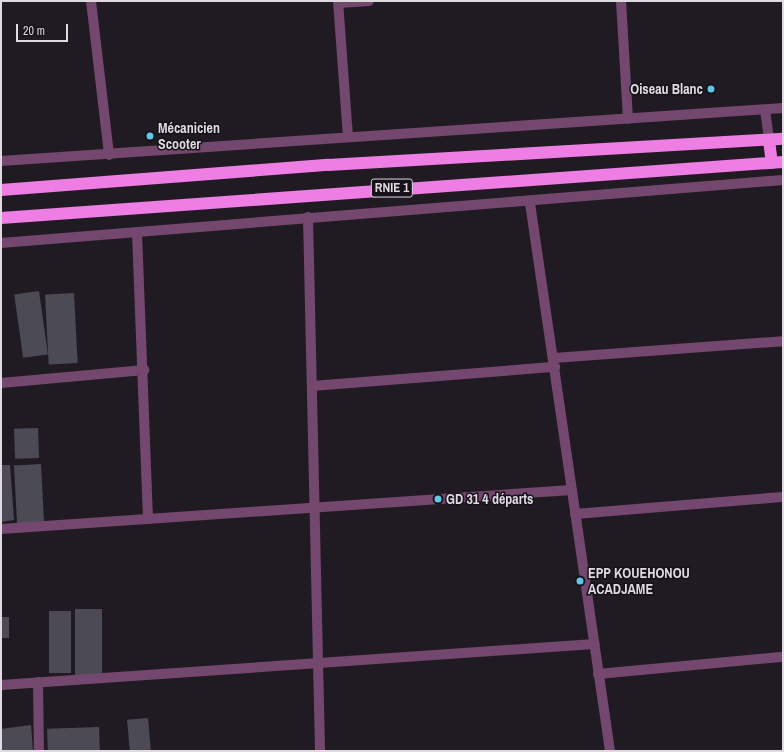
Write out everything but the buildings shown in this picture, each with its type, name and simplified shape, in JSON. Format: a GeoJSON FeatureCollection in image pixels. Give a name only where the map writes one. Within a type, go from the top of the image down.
{"type":"FeatureCollection","features":[{"type":"Feature","properties":{"kind":"highway","name":"RNIE 1"},"geometry":{"type":"LineString","coordinates":[[1,190],[328,165],[783,139]]}},
{"type":"Feature","properties":{"kind":"highway"},"geometry":{"type":"LineString","coordinates":[[769,140],[778,162]]}},
{"type":"Feature","properties":{"kind":"highway","name":"RNIE 1"},"geometry":{"type":"LineString","coordinates":[[1,218],[778,162]]}},
{"type":"Feature","properties":{"kind":"street"},"geometry":{"type":"LineString","coordinates":[[92,1],[110,155]]}},
{"type":"Feature","properties":{"kind":"street"},"geometry":{"type":"LineString","coordinates":[[348,137],[338,2],[369,1]]}},
{"type":"Feature","properties":{"kind":"street"},"geometry":{"type":"LineString","coordinates":[[621,1],[628,119]]}},
{"type":"Feature","properties":{"kind":"street"},"geometry":{"type":"LineString","coordinates":[[1,161],[110,155],[348,137],[783,108]]}},
{"type":"Feature","properties":{"kind":"street"},"geometry":{"type":"LineString","coordinates":[[765,110],[769,140]]}},
{"type":"Feature","properties":{"kind":"street"},"geometry":{"type":"LineString","coordinates":[[1,243],[136,233],[308,217],[530,202],[779,181],[778,162]]}},
{"type":"Feature","properties":{"kind":"street"},"geometry":{"type":"LineString","coordinates":[[530,202],[610,751]]}},
{"type":"Feature","properties":{"kind":"street"},"geometry":{"type":"LineString","coordinates":[[308,217],[320,751]]}},
{"type":"Feature","properties":{"kind":"street"},"geometry":{"type":"LineString","coordinates":[[136,233],[144,370],[148,519]]}},
{"type":"Feature","properties":{"kind":"street"},"geometry":{"type":"LineString","coordinates":[[312,386],[783,341]]}},
{"type":"Feature","properties":{"kind":"street"},"geometry":{"type":"LineString","coordinates":[[1,383],[144,370]]}},
{"type":"Feature","properties":{"kind":"street"},"geometry":{"type":"LineString","coordinates":[[1,529],[572,490]]}},
{"type":"Feature","properties":{"kind":"street"},"geometry":{"type":"LineString","coordinates":[[575,514],[783,497]]}},
{"type":"Feature","properties":{"kind":"street"},"geometry":{"type":"LineString","coordinates":[[1,685],[594,644]]}},
{"type":"Feature","properties":{"kind":"street"},"geometry":{"type":"LineString","coordinates":[[598,674],[783,656]]}},
{"type":"Feature","properties":{"kind":"street"},"geometry":{"type":"LineString","coordinates":[[38,682],[39,751]]}},
{"type":"Feature","properties":{"kind":"place","name":"Oiseau Blanc"},"geometry":{"type":"Point","coordinates":[711,89]}},
{"type":"Feature","properties":{"kind":"place","name":"Mécanicien Scooter"},"geometry":{"type":"Point","coordinates":[150,136]}},
{"type":"Feature","properties":{"kind":"place","name":"GD 31 4 départs"},"geometry":{"type":"Point","coordinates":[438,499]}},
{"type":"Feature","properties":{"kind":"place","name":"EPP KOUEHONOU ACADJAME"},"geometry":{"type":"Point","coordinates":[580,581]}}]}
